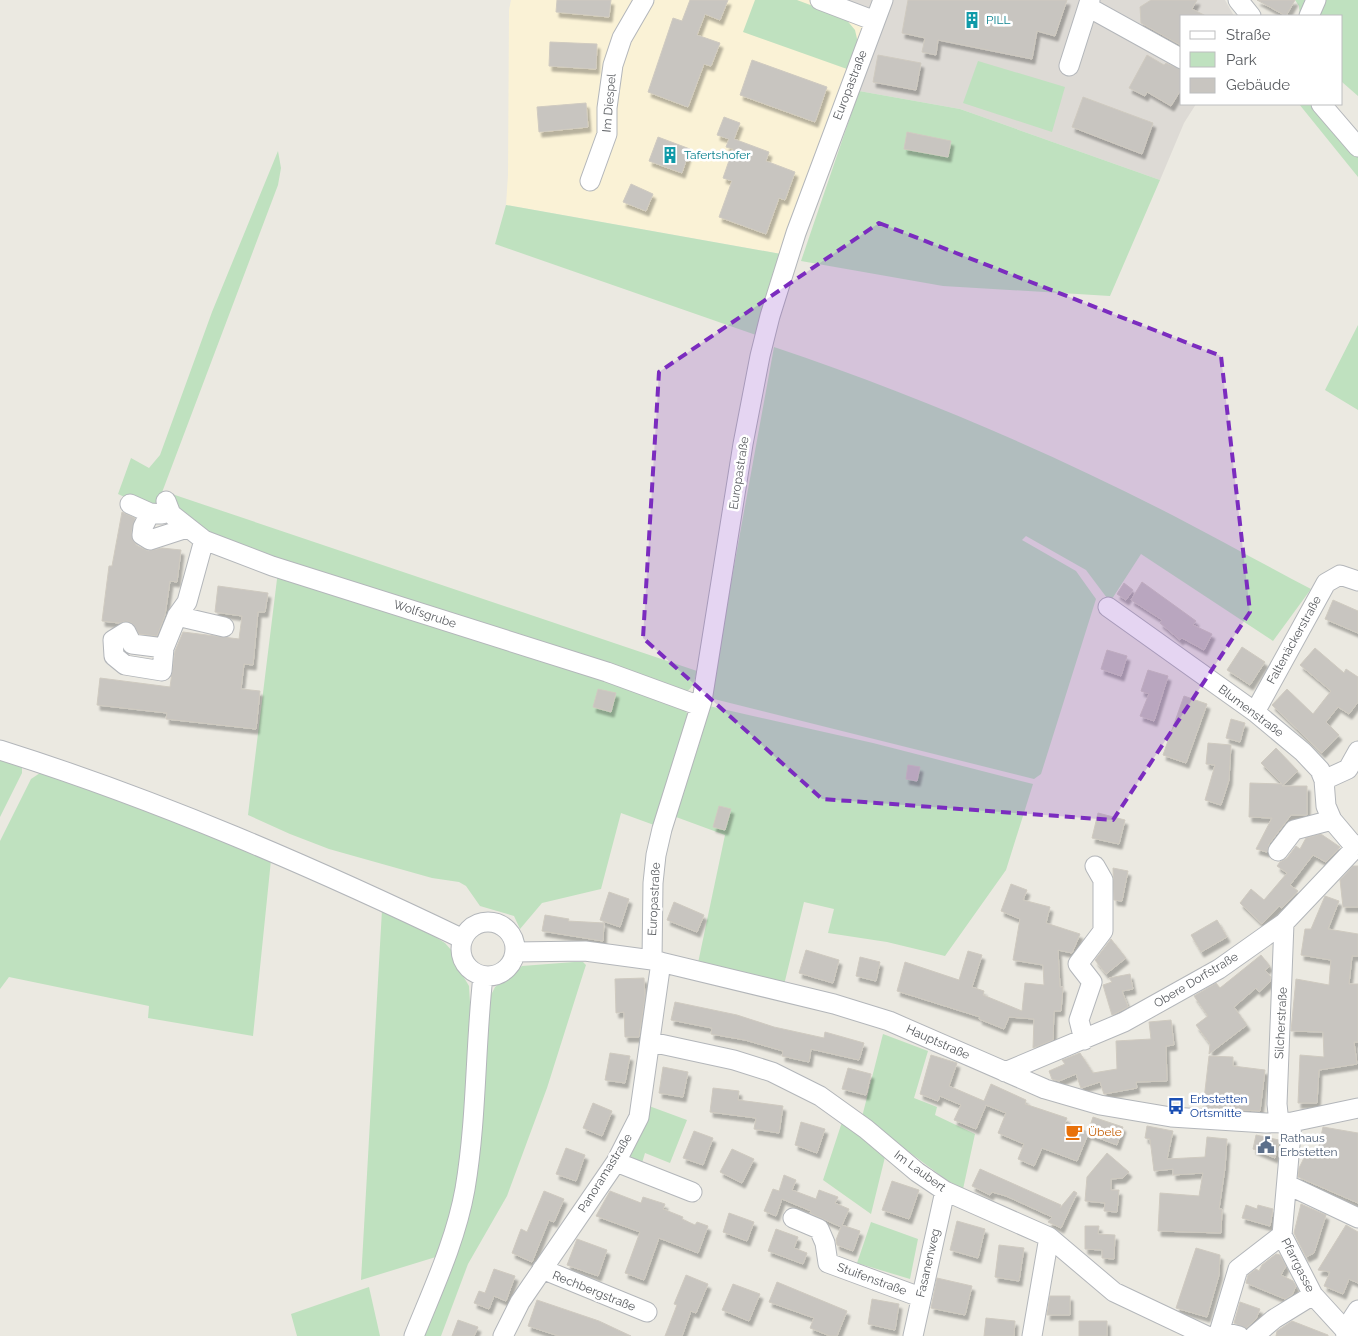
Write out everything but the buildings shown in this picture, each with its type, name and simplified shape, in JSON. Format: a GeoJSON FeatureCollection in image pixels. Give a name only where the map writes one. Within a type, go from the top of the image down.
{"type":"FeatureCollection","features":[{"type":"Feature","properties":{"kind":"street","name":"Im Diespel"},"geometry":{"type":"LineString","coordinates":[[590,181],[607,134],[607,99],[613,65],[622,38],[644,0]]}},
{"type":"Feature","properties":{"kind":"street"},"geometry":{"type":"LineString","coordinates":[[820,0],[875,21]]}},
{"type":"Feature","properties":{"kind":"street","name":"Europastraße"},"geometry":{"type":"LineString","coordinates":[[656,961],[653,883],[656,855],[667,812],[700,706],[743,444],[770,316],[796,233],[883,0]]}},
{"type":"Feature","properties":{"kind":"street"},"geometry":{"type":"LineString","coordinates":[[1238,0],[1250,15]]}},
{"type":"Feature","properties":{"kind":"street"},"geometry":{"type":"LineString","coordinates":[[1309,15],[1316,0]]}},
{"type":"Feature","properties":{"kind":"street"},"geometry":{"type":"LineString","coordinates":[[1069,66],[1089,3],[1180,57]]}},
{"type":"Feature","properties":{"kind":"street"},"geometry":{"type":"LineString","coordinates":[[1322,105],[1358,147]]}},
{"type":"Feature","properties":{"kind":"street"},"geometry":{"type":"LineString","coordinates":[[130,504],[150,513],[143,526],[142,535],[150,540],[187,528]]}},
{"type":"Feature","properties":{"kind":"street","name":"Wolfsgrube"},"geometry":{"type":"LineString","coordinates":[[150,513],[168,508],[187,528],[204,540],[272,566],[607,672],[700,706]]}},
{"type":"Feature","properties":{"kind":"street"},"geometry":{"type":"LineString","coordinates":[[164,648],[177,616],[187,602],[204,540]]}},
{"type":"Feature","properties":{"kind":"street","name":"Faltenäckerstraße"},"geometry":{"type":"LineString","coordinates":[[1255,712],[1326,582],[1340,575],[1358,581]]}},
{"type":"Feature","properties":{"kind":"street","name":"Blumenstraße"},"geometry":{"type":"LineString","coordinates":[[1108,608],[1255,712],[1303,752],[1320,770],[1324,780],[1326,806],[1332,820],[1356,845]]}},
{"type":"Feature","properties":{"kind":"street"},"geometry":{"type":"LineString","coordinates":[[177,616],[224,627]]}},
{"type":"Feature","properties":{"kind":"street"},"geometry":{"type":"LineString","coordinates":[[0,750],[120,790],[198,820],[380,899],[463,939]]}},
{"type":"Feature","properties":{"kind":"street"},"geometry":{"type":"LineString","coordinates":[[1324,780],[1348,769],[1358,751]]}},
{"type":"Feature","properties":{"kind":"street"},"geometry":{"type":"LineString","coordinates":[[1278,851],[1294,830],[1332,820]]}},
{"type":"Feature","properties":{"kind":"street","name":"Obere Dorfstraße"},"geometry":{"type":"LineString","coordinates":[[1005,1072],[1124,1022],[1219,969],[1284,923],[1356,845]]}},
{"type":"Feature","properties":{"kind":"street"},"geometry":{"type":"LineString","coordinates":[[1084,1040],[1079,1020],[1092,982],[1078,964],[1103,931],[1103,880],[1095,866]]}},
{"type":"Feature","properties":{"kind":"street"},"geometry":{"type":"LineString","coordinates":[[484,922],[497,923],[507,930],[514,940],[515,952],[512,963],[504,971],[494,976],[483,976],[472,971],[464,962],[461,950],[463,939],[475,925],[484,922]]}},
{"type":"Feature","properties":{"kind":"street","name":"Silcherstraße"},"geometry":{"type":"LineString","coordinates":[[1284,923],[1277,1104],[1286,1122]]}},
{"type":"Feature","properties":{"kind":"street","name":"Hauptstraße"},"geometry":{"type":"LineString","coordinates":[[515,952],[585,951],[656,961],[834,1004],[889,1021],[1045,1089],[1100,1105],[1180,1118],[1286,1122],[1358,1108]]}},
{"type":"Feature","properties":{"kind":"street","name":"Panoramastraße"},"geometry":{"type":"LineString","coordinates":[[503,1336],[520,1302],[616,1162],[639,1117],[651,1042],[656,961]]}},
{"type":"Feature","properties":{"kind":"street"},"geometry":{"type":"LineString","coordinates":[[414,1336],[444,1262],[465,1190],[472,1138],[483,976]]}},
{"type":"Feature","properties":{"kind":"street","name":"Im Laubert"},"geometry":{"type":"LineString","coordinates":[[651,1042],[734,1060],[772,1072],[820,1096],[866,1129],[917,1172],[945,1191],[1049,1237],[1114,1292],[1215,1334],[1239,1336]]}},
{"type":"Feature","properties":{"kind":"street","name":"Pfarrgasse"},"geometry":{"type":"LineString","coordinates":[[1286,1122],[1288,1185],[1282,1235],[1313,1295],[1349,1334]]}},
{"type":"Feature","properties":{"kind":"street"},"geometry":{"type":"LineString","coordinates":[[616,1162],[692,1192]]}},
{"type":"Feature","properties":{"kind":"street"},"geometry":{"type":"LineString","coordinates":[[1288,1185],[1358,1218]]}},
{"type":"Feature","properties":{"kind":"street","name":"Fasanenweg"},"geometry":{"type":"LineString","coordinates":[[913,1336],[920,1297],[945,1191]]}},
{"type":"Feature","properties":{"kind":"street","name":"Stuifenstraße"},"geometry":{"type":"LineString","coordinates":[[792,1218],[819,1229],[825,1243],[828,1264],[920,1297]]}},
{"type":"Feature","properties":{"kind":"street"},"geometry":{"type":"LineString","coordinates":[[1215,1334],[1238,1268],[1282,1235]]}},
{"type":"Feature","properties":{"kind":"street"},"geometry":{"type":"LineString","coordinates":[[1032,1336],[1049,1237]]}},
{"type":"Feature","properties":{"kind":"street","name":"Rechbergstraße"},"geometry":{"type":"LineString","coordinates":[[542,1269],[647,1312]]}},
{"type":"Feature","properties":{"kind":"street"},"geometry":{"type":"LineString","coordinates":[[1254,1336],[1274,1319],[1313,1295]]}},
{"type":"Feature","properties":{"kind":"street"},"geometry":{"type":"LineString","coordinates":[[1349,1334],[1358,1310]]}},
{"type":"Feature","properties":{"kind":"highlighted area"},"geometry":{"type":"Polygon","coordinates":[[[879,223],[1221,356],[1250,612],[1113,820],[822,799],[643,638],[659,372],[879,223]]]}},
{"type":"Feature","properties":{"kind":"shaded area"},"geometry":{"type":"Polygon","coordinates":[[[511,0],[841,0],[871,11],[781,254],[506,205],[508,175],[509,10],[511,0]]]}},
{"type":"Feature","properties":{"kind":"shaded area"},"geometry":{"type":"Polygon","coordinates":[[[841,0],[1225,0],[1233,15],[1180,15],[1180,105],[1195,105],[1184,123],[1160,180],[960,109],[859,91],[887,17],[841,0]]]}},
{"type":"Feature","properties":{"kind":"green space"},"geometry":{"type":"Polygon","coordinates":[[[755,0],[797,0],[845,18],[855,30],[858,43],[847,69],[743,32],[755,0]]]}},
{"type":"Feature","properties":{"kind":"green space"},"geometry":{"type":"Polygon","coordinates":[[[1295,0],[1358,0],[1358,96],[1343,83],[1343,15],[1300,15],[1299,6],[1295,0]]]}},
{"type":"Feature","properties":{"kind":"green space"},"geometry":{"type":"Polygon","coordinates":[[[978,61],[1065,87],[1052,132],[963,103],[978,61]]]}},
{"type":"Feature","properties":{"kind":"green space"},"geometry":{"type":"Polygon","coordinates":[[[859,91],[960,109],[1160,180],[1110,296],[943,286],[801,261],[859,91]]]}},
{"type":"Feature","properties":{"kind":"green space"},"geometry":{"type":"Polygon","coordinates":[[[1300,105],[1317,105],[1358,153],[1358,177],[1300,105]]]}},
{"type":"Feature","properties":{"kind":"green space"},"geometry":{"type":"Polygon","coordinates":[[[278,151],[281,168],[278,185],[155,511],[118,494],[131,458],[149,468],[160,455],[212,312],[278,151]]]}},
{"type":"Feature","properties":{"kind":"green space"},"geometry":{"type":"Polygon","coordinates":[[[506,205],[781,254],[756,335],[495,244],[506,205]]]}},
{"type":"Feature","properties":{"kind":"green space"},"geometry":{"type":"Polygon","coordinates":[[[1358,325],[1358,410],[1325,390],[1358,325]]]}},
{"type":"Feature","properties":{"kind":"green space"},"geometry":{"type":"Polygon","coordinates":[[[774,347],[927,403],[1077,468],[1174,516],[1311,589],[1273,641],[1141,554],[1110,602],[1086,570],[1026,536],[1022,540],[1076,571],[1096,599],[1041,774],[1034,779],[710,698],[774,347]]]}},
{"type":"Feature","properties":{"kind":"green space"},"geometry":{"type":"Polygon","coordinates":[[[172,494],[697,671],[694,680],[686,692],[206,535],[175,511],[172,494]]]}},
{"type":"Feature","properties":{"kind":"green space"},"geometry":{"type":"Polygon","coordinates":[[[278,571],[682,706],[689,716],[654,825],[621,813],[601,889],[542,903],[520,929],[514,916],[480,906],[466,886],[459,882],[432,878],[329,849],[248,815],[278,571]]]}},
{"type":"Feature","properties":{"kind":"green space"},"geometry":{"type":"Polygon","coordinates":[[[709,706],[873,743],[1033,784],[1006,870],[945,956],[887,942],[828,933],[834,909],[804,902],[784,985],[698,963],[725,835],[676,817],[709,706]]]}},
{"type":"Feature","properties":{"kind":"green space"},"geometry":{"type":"Polygon","coordinates":[[[0,756],[22,766],[22,773],[0,817],[0,756]]]}},
{"type":"Feature","properties":{"kind":"green space"},"geometry":{"type":"Polygon","coordinates":[[[43,771],[85,785],[271,860],[253,1036],[148,1018],[149,1006],[9,977],[0,989],[0,841],[31,779],[43,771]]]}},
{"type":"Feature","properties":{"kind":"green space"},"geometry":{"type":"Polygon","coordinates":[[[382,910],[418,926],[445,943],[452,951],[456,964],[469,986],[471,1019],[460,1186],[439,1256],[361,1280],[382,910]]]}},
{"type":"Feature","properties":{"kind":"green space"},"geometry":{"type":"Polygon","coordinates":[[[583,962],[586,965],[547,1088],[507,1196],[468,1264],[441,1336],[421,1336],[453,1255],[490,997],[495,987],[522,966],[583,962]]]}},
{"type":"Feature","properties":{"kind":"green space"},"geometry":{"type":"Polygon","coordinates":[[[883,1034],[928,1051],[914,1098],[937,1107],[935,1115],[975,1134],[963,1189],[948,1181],[862,1117],[883,1034]]]}},
{"type":"Feature","properties":{"kind":"green space"},"geometry":{"type":"Polygon","coordinates":[[[649,1106],[687,1120],[670,1163],[645,1153],[642,1163],[630,1156],[649,1106]]]}},
{"type":"Feature","properties":{"kind":"green space"},"geometry":{"type":"Polygon","coordinates":[[[842,1122],[885,1157],[871,1214],[823,1180],[842,1122]]]}},
{"type":"Feature","properties":{"kind":"green space"},"geometry":{"type":"Polygon","coordinates":[[[871,1222],[918,1239],[910,1279],[857,1263],[871,1222]]]}},
{"type":"Feature","properties":{"kind":"green space"},"geometry":{"type":"Polygon","coordinates":[[[369,1287],[380,1336],[297,1336],[291,1314],[369,1287]]]}},
{"type":"Feature","properties":{"kind":"place","name":"PILL"},"geometry":{"type":"Point","coordinates":[972,20]}},
{"type":"Feature","properties":{"kind":"place","name":"Tafertshofer"},"geometry":{"type":"Point","coordinates":[670,155]}},
{"type":"Feature","properties":{"kind":"place","name":"Erbstetten Ortsmitte"},"geometry":{"type":"Point","coordinates":[1176,1106]}},
{"type":"Feature","properties":{"kind":"place","name":"Übele"},"geometry":{"type":"Point","coordinates":[1074,1132]}},
{"type":"Feature","properties":{"kind":"place","name":"Rathaus Erbstetten"},"geometry":{"type":"Point","coordinates":[1266,1145]}}]}
